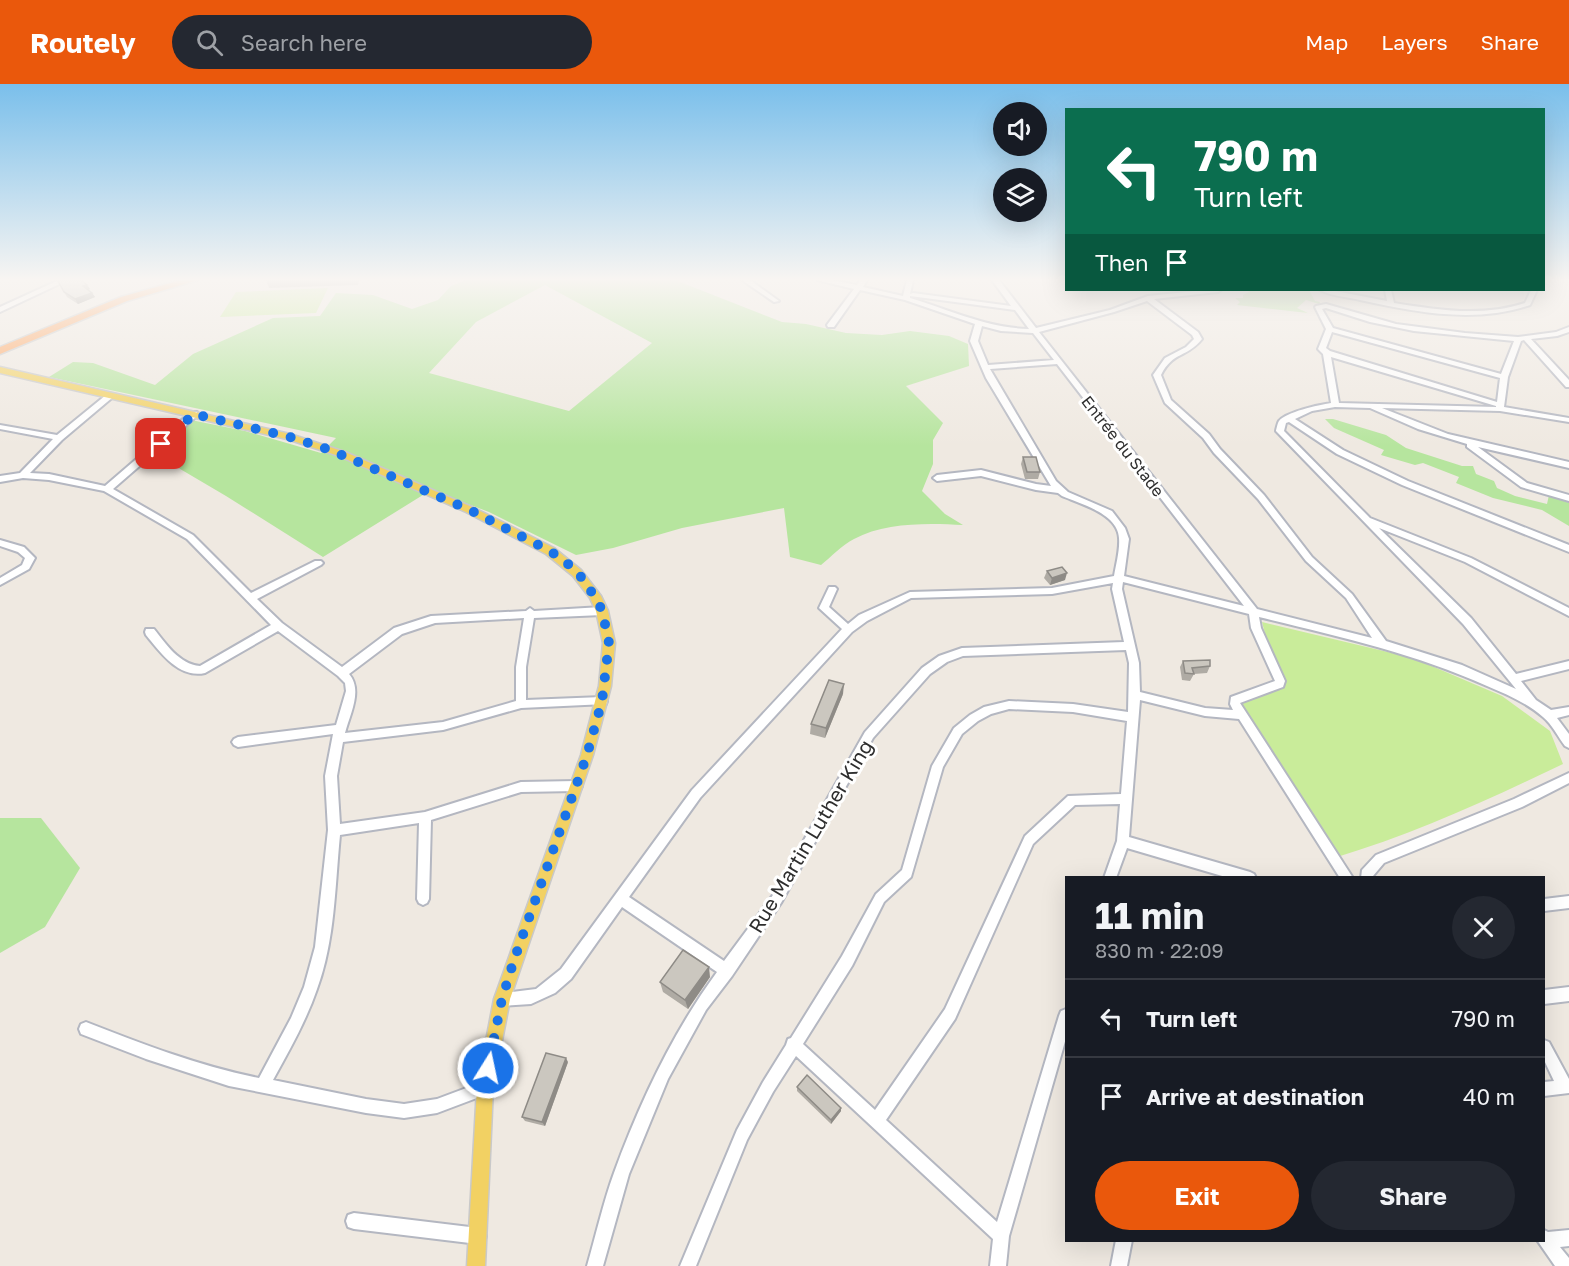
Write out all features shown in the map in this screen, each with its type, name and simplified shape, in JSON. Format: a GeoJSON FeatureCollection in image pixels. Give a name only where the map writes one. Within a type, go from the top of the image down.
{"type":"FeatureCollection","features":[{"type":"Feature","properties":{"kind":"highway"},"geometry":{"type":"LineString","coordinates":[[0,346],[25,335]]}},
{"type":"Feature","properties":{"kind":"highway"},"geometry":{"type":"LineString","coordinates":[[0,351],[36,335]]}},
{"type":"Feature","properties":{"kind":"main road"},"geometry":{"type":"LineString","coordinates":[[0,370],[290,437],[330,450],[470,510],[550,551],[567,563],[585,581],[602,610],[609,643],[602,701],[576,786],[502,999],[485,1088],[476,1266]]}},
{"type":"Feature","properties":{"kind":"street"},"geometry":{"type":"LineString","coordinates":[[976,335],[974,341],[985,367],[1039,461],[1059,490]]}},
{"type":"Feature","properties":{"kind":"street","name":"Entrée du Stade"},"geometry":{"type":"LineString","coordinates":[[1036,335],[1253,611]]}},
{"type":"Feature","properties":{"kind":"street"},"geometry":{"type":"LineString","coordinates":[[1196,335],[1198,339],[1191,349],[1171,355],[1162,363],[1157,375],[1168,400],[1206,435],[1217,452],[1261,497],[1310,559],[1349,596],[1382,644]]}},
{"type":"Feature","properties":{"kind":"street"},"geometry":{"type":"LineString","coordinates":[[1328,335],[1322,349],[1327,353],[1500,407],[1569,420]]}},
{"type":"Feature","properties":{"kind":"street"},"geometry":{"type":"LineString","coordinates":[[1352,335],[1504,377]]}},
{"type":"Feature","properties":{"kind":"street"},"geometry":{"type":"LineString","coordinates":[[1471,335],[1518,339],[1550,335]]}},
{"type":"Feature","properties":{"kind":"street"},"geometry":{"type":"LineString","coordinates":[[1500,407],[1504,377],[1518,339]]}},
{"type":"Feature","properties":{"kind":"street"},"geometry":{"type":"LineString","coordinates":[[1527,339],[1569,385]]}},
{"type":"Feature","properties":{"kind":"street"},"geometry":{"type":"LineString","coordinates":[[1327,353],[1335,405]]}},
{"type":"Feature","properties":{"kind":"street"},"geometry":{"type":"LineString","coordinates":[[985,367],[1057,362]]}},
{"type":"Feature","properties":{"kind":"street"},"geometry":{"type":"LineString","coordinates":[[23,475],[59,438],[109,397]]}},
{"type":"Feature","properties":{"kind":"street"},"geometry":{"type":"LineString","coordinates":[[1500,407],[1335,405],[1310,409],[1288,418],[1282,422],[1281,431],[1412,568],[1467,621],[1535,705]]}},
{"type":"Feature","properties":{"kind":"street"},"geometry":{"type":"LineString","coordinates":[[1368,406],[1410,425],[1467,443],[1569,465]]}},
{"type":"Feature","properties":{"kind":"street"},"geometry":{"type":"LineString","coordinates":[[106,489],[194,414]]}},
{"type":"Feature","properties":{"kind":"street"},"geometry":{"type":"LineString","coordinates":[[1288,418],[1355,460],[1405,483],[1569,549]]}},
{"type":"Feature","properties":{"kind":"street"},"geometry":{"type":"LineString","coordinates":[[0,427],[59,438]]}},
{"type":"Feature","properties":{"kind":"street"},"geometry":{"type":"LineString","coordinates":[[1467,443],[1524,485],[1569,498]]}},
{"type":"Feature","properties":{"kind":"street"},"geometry":{"type":"LineString","coordinates":[[937,478],[981,473],[1036,487],[1059,490],[1101,508],[1115,520],[1124,539],[1118,595],[1135,674],[1135,696],[1123,841],[1111,876]]}},
{"type":"Feature","properties":{"kind":"street"},"geometry":{"type":"LineString","coordinates":[[0,479],[23,475],[72,480],[106,489],[190,537],[278,626],[342,673],[350,682],[351,692],[331,776],[334,830],[322,947],[311,988],[296,1023],[262,1086]]}},
{"type":"Feature","properties":{"kind":"street"},"geometry":{"type":"LineString","coordinates":[[1368,520],[1468,560],[1569,612]]}},
{"type":"Feature","properties":{"kind":"street"},"geometry":{"type":"LineString","coordinates":[[0,543],[12,546],[28,554],[30,558],[26,567],[0,582]]}},
{"type":"Feature","properties":{"kind":"street"},"geometry":{"type":"LineString","coordinates":[[250,598],[318,563]]}},
{"type":"Feature","properties":{"kind":"street"},"geometry":{"type":"LineString","coordinates":[[502,999],[532,998],[550,989],[574,963],[696,794],[848,629],[863,618],[910,595],[1052,591],[1120,578],[1431,658],[1482,677],[1535,705],[1549,715],[1569,743]]}},
{"type":"Feature","properties":{"kind":"street"},"geometry":{"type":"LineString","coordinates":[[832,589],[824,608],[848,629]]}},
{"type":"Feature","properties":{"kind":"street"},"geometry":{"type":"LineString","coordinates":[[342,673],[398,631],[435,619],[530,612],[602,610]]}},
{"type":"Feature","properties":{"kind":"street"},"geometry":{"type":"LineString","coordinates":[[1253,611],[1256,628],[1280,681],[1279,684],[1235,700],[1234,704],[1346,876]]}},
{"type":"Feature","properties":{"kind":"street"},"geometry":{"type":"LineString","coordinates":[[521,704],[521,667],[530,612]]}},
{"type":"Feature","properties":{"kind":"street"},"geometry":{"type":"LineString","coordinates":[[150,632],[180,664],[190,670],[201,670],[278,626]]}},
{"type":"Feature","properties":{"kind":"street","name":"Rue Martin Luther King"},"geometry":{"type":"LineString","coordinates":[[595,1266],[621,1174],[663,1074],[701,1005],[792,876],[869,735],[926,671],[943,659],[972,650],[1130,646]]}},
{"type":"Feature","properties":{"kind":"street"},"geometry":{"type":"LineString","coordinates":[[1515,678],[1569,665]]}},
{"type":"Feature","properties":{"kind":"street"},"geometry":{"type":"LineString","coordinates":[[1135,696],[1208,713],[1242,715]]}},
{"type":"Feature","properties":{"kind":"street"},"geometry":{"type":"LineString","coordinates":[[238,742],[443,726],[521,704],[602,701]]}},
{"type":"Feature","properties":{"kind":"street"},"geometry":{"type":"LineString","coordinates":[[688,1266],[742,1135],[793,1044],[847,961],[880,898],[908,873],[938,765],[958,731],[988,710],[1010,705],[1064,707],[1133,717]]}},
{"type":"Feature","properties":{"kind":"street"},"geometry":{"type":"LineString","coordinates":[[1549,715],[1569,711]]}},
{"type":"Feature","properties":{"kind":"street"},"geometry":{"type":"LineString","coordinates":[[1363,876],[1380,859],[1518,803],[1569,778]]}},
{"type":"Feature","properties":{"kind":"street"},"geometry":{"type":"LineString","coordinates":[[334,830],[425,817],[521,787],[576,786]]}},
{"type":"Feature","properties":{"kind":"street"},"geometry":{"type":"LineString","coordinates":[[877,1120],[953,1008],[1032,836],[1072,800],[1127,799]]}},
{"type":"Feature","properties":{"kind":"street"},"geometry":{"type":"LineString","coordinates":[[423,899],[425,817]]}},
{"type":"Feature","properties":{"kind":"street"},"geometry":{"type":"LineString","coordinates":[[1123,841],[1243,876]]}},
{"type":"Feature","properties":{"kind":"street"},"geometry":{"type":"LineString","coordinates":[[621,898],[727,971]]}},
{"type":"Feature","properties":{"kind":"street"},"geometry":{"type":"LineString","coordinates":[[1545,906],[1569,902]]}},
{"type":"Feature","properties":{"kind":"street"},"geometry":{"type":"LineString","coordinates":[[1545,997],[1569,993]]}},
{"type":"Feature","properties":{"kind":"street"},"geometry":{"type":"LineString","coordinates":[[998,1266],[1001,1236],[1065,1019]]}},
{"type":"Feature","properties":{"kind":"street"},"geometry":{"type":"LineString","coordinates":[[86,1029],[146,1052],[229,1079],[404,1111],[436,1106],[485,1088]]}},
{"type":"Feature","properties":{"kind":"street"},"geometry":{"type":"LineString","coordinates":[[793,1044],[1001,1236]]}},
{"type":"Feature","properties":{"kind":"street"},"geometry":{"type":"LineString","coordinates":[[1545,1049],[1567,1086],[1545,1089]]}},
{"type":"Feature","properties":{"kind":"street"},"geometry":{"type":"LineString","coordinates":[[354,1221],[478,1236]]}},
{"type":"Feature","properties":{"kind":"street"},"geometry":{"type":"LineString","coordinates":[[1545,1239],[1569,1238]]}},
{"type":"Feature","properties":{"kind":"street"},"geometry":{"type":"LineString","coordinates":[[1545,1240],[1565,1266]]}},
{"type":"Feature","properties":{"kind":"street"},"geometry":{"type":"LineString","coordinates":[[1119,1266],[1124,1242]]}},
{"type":"Feature","properties":{"kind":"green space"},"geometry":{"type":"Polygon","coordinates":[[[235,335],[464,335],[429,373],[569,411],[652,343],[638,335],[949,336],[968,344],[969,366],[906,386],[943,423],[933,440],[933,464],[922,491],[945,514],[963,525],[922,524],[879,529],[850,542],[821,565],[790,557],[784,508],[682,528],[613,548],[576,555],[489,512],[431,490],[323,557],[153,453],[191,420],[245,431],[321,453],[336,438],[49,377],[73,362],[93,363],[155,385],[193,354],[235,335]]]}},
{"type":"Feature","properties":{"kind":"green space"},"geometry":{"type":"Polygon","coordinates":[[[1325,419],[1333,419],[1386,435],[1406,448],[1462,466],[1473,466],[1476,474],[1494,481],[1497,488],[1515,496],[1547,504],[1549,495],[1569,503],[1569,526],[1542,510],[1493,498],[1456,483],[1459,477],[1423,463],[1415,465],[1381,455],[1384,450],[1334,428],[1325,419]]]}},
{"type":"Feature","properties":{"kind":"green space"},"geometry":{"type":"Polygon","coordinates":[[[1262,622],[1413,658],[1502,696],[1550,731],[1563,764],[1450,816],[1334,858],[1236,703],[1279,687],[1262,622]]]}},
{"type":"Feature","properties":{"kind":"green space"},"geometry":{"type":"Polygon","coordinates":[[[0,818],[41,818],[80,868],[45,927],[0,953],[0,818]]]}},
{"type":"Feature","properties":{"kind":"building"},"geometry":{"type":"Polygon","coordinates":[[[1023,457],[1036,457],[1040,472],[1027,472],[1023,457]]]}},
{"type":"Feature","properties":{"kind":"building"},"geometry":{"type":"Polygon","coordinates":[[[1062,567],[1067,573],[1052,578],[1047,571],[1062,567]]]}},
{"type":"Feature","properties":{"kind":"building"},"geometry":{"type":"Polygon","coordinates":[[[1210,660],[1210,666],[1192,668],[1194,674],[1185,673],[1183,661],[1210,660]]]}},
{"type":"Feature","properties":{"kind":"building"},"geometry":{"type":"Polygon","coordinates":[[[829,680],[844,684],[826,728],[811,724],[829,680]]]}},
{"type":"Feature","properties":{"kind":"building"},"geometry":{"type":"Polygon","coordinates":[[[683,950],[709,967],[685,1000],[660,982],[683,950]]]}},
{"type":"Feature","properties":{"kind":"building"},"geometry":{"type":"Polygon","coordinates":[[[546,1053],[566,1058],[542,1122],[522,1117],[546,1053]]]}},
{"type":"Feature","properties":{"kind":"building"},"geometry":{"type":"Polygon","coordinates":[[[807,1075],[841,1108],[831,1120],[797,1087],[807,1075]]]}},
{"type":"Feature","properties":{"kind":"route"},"geometry":{"type":"LineString","coordinates":[[161,444],[194,414],[290,437],[342,454],[470,510],[550,551],[567,563],[585,581],[595,596],[602,610],[609,643],[602,701],[587,755],[514,960],[502,999],[488,1068]]}}]}
